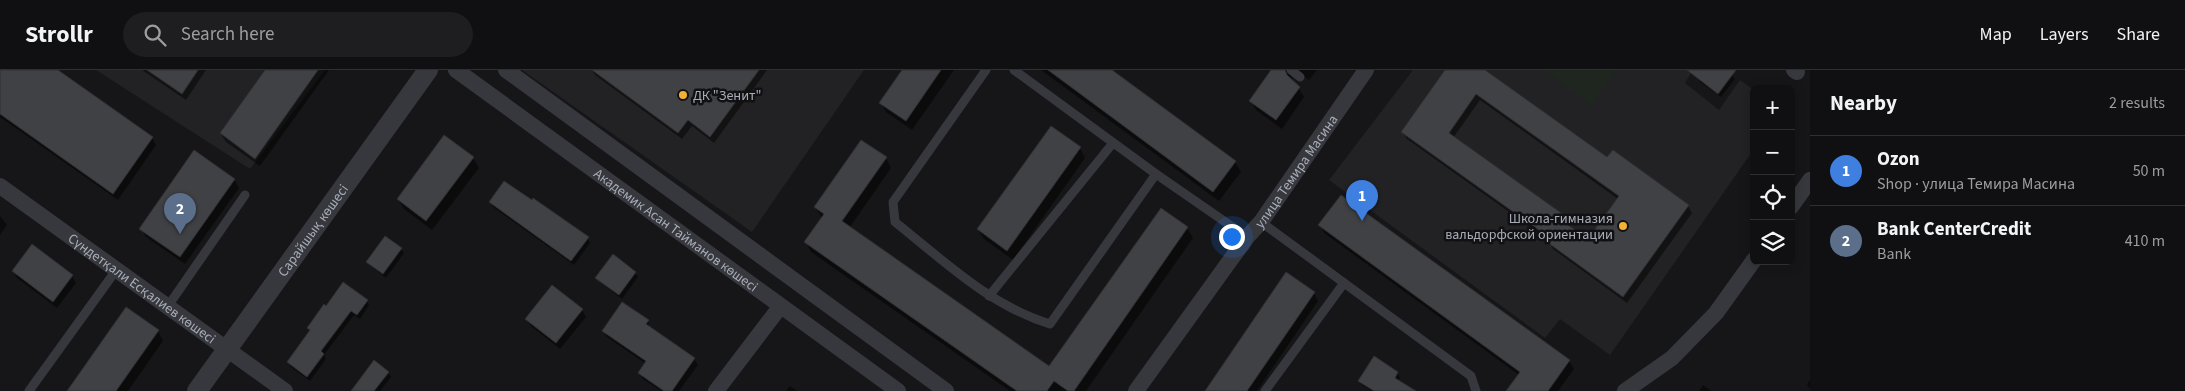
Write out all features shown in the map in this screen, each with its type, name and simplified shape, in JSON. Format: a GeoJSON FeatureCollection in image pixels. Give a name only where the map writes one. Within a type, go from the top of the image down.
{"type":"FeatureCollection","features":[{"type":"Feature","properties":{"kind":"street","name":"Сарайшық көшесі"},"geometry":{"type":"LineString","coordinates":[[197,391],[428,70]]}},
{"type":"Feature","properties":{"kind":"street","name":"Академик Асан Тайманов көшесі"},"geometry":{"type":"LineString","coordinates":[[456,70],[898,391]]}},
{"type":"Feature","properties":{"kind":"street"},"geometry":{"type":"LineString","coordinates":[[506,70],[946,391]]}},
{"type":"Feature","properties":{"kind":"street","name":"улица Темира Масина"},"geometry":{"type":"LineString","coordinates":[[1136,391],[1247,237],[1261,222],[1366,70]]}},
{"type":"Feature","properties":{"kind":"street"},"geometry":{"type":"LineString","coordinates":[[1795,201],[1810,180]]}},
{"type":"Feature","properties":{"kind":"street","name":"Сүндетқали Есқалиев көшесі"},"geometry":{"type":"LineString","coordinates":[[0,186],[228,348],[285,391]]}},
{"type":"Feature","properties":{"kind":"street"},"geometry":{"type":"LineString","coordinates":[[1625,391],[1672,358],[1685,345],[1716,313],[1750,265]]}},
{"type":"Feature","properties":{"kind":"street"},"geometry":{"type":"LineString","coordinates":[[716,391],[780,307]]}},
{"type":"Feature","properties":{"kind":"lane"},"geometry":{"type":"LineString","coordinates":[[986,70],[894,202],[895,222],[989,296],[1028,317],[1050,324],[1156,174]]}},
{"type":"Feature","properties":{"kind":"lane"},"geometry":{"type":"LineString","coordinates":[[1014,70],[1156,174],[1247,237]]}},
{"type":"Feature","properties":{"kind":"lane"},"geometry":{"type":"LineString","coordinates":[[1291,70],[1300,77]]}},
{"type":"Feature","properties":{"kind":"lane"},"geometry":{"type":"LineString","coordinates":[[989,296],[1113,143]]}},
{"type":"Feature","properties":{"kind":"lane"},"geometry":{"type":"LineString","coordinates":[[168,306],[245,196]]}},
{"type":"Feature","properties":{"kind":"lane"},"geometry":{"type":"LineString","coordinates":[[1261,222],[1471,376],[1476,391]]}},
{"type":"Feature","properties":{"kind":"lane"},"geometry":{"type":"LineString","coordinates":[[30,391],[117,269]]}},
{"type":"Feature","properties":{"kind":"lane"},"geometry":{"type":"LineString","coordinates":[[1265,391],[1344,284]]}},
{"type":"Feature","properties":{"kind":"shaded area"},"geometry":{"type":"Polygon","coordinates":[[[96,70],[325,70],[250,169],[96,70]]]}},
{"type":"Feature","properties":{"kind":"shaded area"},"geometry":{"type":"Polygon","coordinates":[[[522,70],[864,70],[752,232],[522,70]]]}},
{"type":"Feature","properties":{"kind":"shaded area"},"geometry":{"type":"Polygon","coordinates":[[[1413,70],[1693,70],[1685,83],[1719,110],[1740,80],[1750,87],[1750,155],[1610,355],[1560,319],[1545,338],[1329,180],[1413,70]]]}},
{"type":"Feature","properties":{"kind":"shaded area"},"geometry":{"type":"Polygon","coordinates":[[[1544,70],[1617,70],[1591,105],[1544,70]]]}},
{"type":"Feature","properties":{"kind":"building"},"geometry":{"type":"Polygon","coordinates":[[[0,70],[58,70],[153,137],[113,194],[0,114],[0,70]]]}},
{"type":"Feature","properties":{"kind":"building"},"geometry":{"type":"Polygon","coordinates":[[[147,70],[198,70],[182,94],[147,70]]]}},
{"type":"Feature","properties":{"kind":"building"},"geometry":{"type":"Polygon","coordinates":[[[265,70],[318,70],[255,159],[220,133],[265,70]]]}},
{"type":"Feature","properties":{"kind":"building","name":"ДК \"Зенит\""},"geometry":{"type":"Polygon","coordinates":[[[592,70],[759,70],[710,137],[688,120],[678,133],[592,70]]]}},
{"type":"Feature","properties":{"kind":"building"},"geometry":{"type":"Polygon","coordinates":[[[902,70],[941,70],[906,121],[879,103],[902,70]]]}},
{"type":"Feature","properties":{"kind":"building"},"geometry":{"type":"Polygon","coordinates":[[[1048,70],[1112,70],[1236,161],[1213,192],[1048,70]]]}},
{"type":"Feature","properties":{"kind":"building"},"geometry":{"type":"Polygon","coordinates":[[[1271,70],[1285,70],[1287,75],[1300,87],[1276,120],[1249,101],[1271,70]]]}},
{"type":"Feature","properties":{"kind":"building"},"geometry":{"type":"Polygon","coordinates":[[[1445,70],[1485,70],[1607,157],[1613,150],[1689,205],[1623,297],[1547,242],[1550,238],[1401,132],[1445,70]],[[1476,94],[1449,133],[1564,215],[1561,220],[1588,239],[1619,196],[1476,94]]]}},
{"type":"Feature","properties":{"kind":"building"},"geometry":{"type":"Polygon","coordinates":[[[1687,70],[1736,70],[1718,94],[1687,70]]]}},
{"type":"Feature","properties":{"kind":"building"},"geometry":{"type":"Polygon","coordinates":[[[1051,126],[1081,147],[1007,251],[977,229],[1051,126]]]}},
{"type":"Feature","properties":{"kind":"building"},"geometry":{"type":"Polygon","coordinates":[[[444,135],[474,157],[426,221],[397,199],[444,135]]]}},
{"type":"Feature","properties":{"kind":"building"},"geometry":{"type":"Polygon","coordinates":[[[861,140],[887,157],[842,221],[1049,366],[1161,208],[1188,227],[1074,391],[1068,391],[1054,381],[1047,391],[1017,391],[804,242],[824,214],[814,207],[861,140]]]}},
{"type":"Feature","properties":{"kind":"building"},"geometry":{"type":"Polygon","coordinates":[[[194,150],[235,179],[180,257],[139,229],[194,150]]]}},
{"type":"Feature","properties":{"kind":"building"},"geometry":{"type":"Polygon","coordinates":[[[504,181],[532,200],[533,198],[589,237],[571,261],[489,202],[504,181]]]}},
{"type":"Feature","properties":{"kind":"building"},"geometry":{"type":"Polygon","coordinates":[[[1341,195],[1570,360],[1548,391],[1506,391],[1520,372],[1318,225],[1341,195]]]}},
{"type":"Feature","properties":{"kind":"building"},"geometry":{"type":"Polygon","coordinates":[[[385,236],[402,248],[383,274],[366,262],[385,236]]]}},
{"type":"Feature","properties":{"kind":"building"},"geometry":{"type":"Polygon","coordinates":[[[32,244],[73,275],[53,302],[12,271],[32,244]]]}},
{"type":"Feature","properties":{"kind":"building"},"geometry":{"type":"Polygon","coordinates":[[[613,254],[636,272],[619,295],[595,278],[613,254]]]}},
{"type":"Feature","properties":{"kind":"building"},"geometry":{"type":"Polygon","coordinates":[[[1286,272],[1315,292],[1247,391],[1205,391],[1286,272]]]}},
{"type":"Feature","properties":{"kind":"building"},"geometry":{"type":"Polygon","coordinates":[[[343,282],[368,300],[357,315],[351,311],[321,351],[324,354],[307,377],[287,362],[310,330],[307,328],[343,282]]]}},
{"type":"Feature","properties":{"kind":"building"},"geometry":{"type":"Polygon","coordinates":[[[552,285],[583,309],[556,343],[525,319],[552,285]]]}},
{"type":"Feature","properties":{"kind":"building"},"geometry":{"type":"Polygon","coordinates":[[[622,302],[649,320],[646,324],[695,358],[672,391],[664,391],[638,373],[646,361],[602,331],[622,302]]]}},
{"type":"Feature","properties":{"kind":"building"},"geometry":{"type":"Polygon","coordinates":[[[126,307],[159,330],[116,391],[67,391],[126,307]]]}},
{"type":"Feature","properties":{"kind":"building"},"geometry":{"type":"Polygon","coordinates":[[[1374,356],[1398,372],[1395,378],[1416,391],[1374,391],[1358,381],[1374,356]]]}},
{"type":"Feature","properties":{"kind":"building"},"geometry":{"type":"Polygon","coordinates":[[[374,360],[389,372],[374,391],[351,391],[374,360]]]}},
{"type":"Feature","properties":{"kind":"place","name":"ДК \"Зенит\""},"geometry":{"type":"Point","coordinates":[683,95]}},
{"type":"Feature","properties":{"kind":"place","name":"Ozon"},"geometry":{"type":"Point","coordinates":[1362,221]}},
{"type":"Feature","properties":{"kind":"place","name":"Школа-гимназия вальдорфской ориентации"},"geometry":{"type":"Point","coordinates":[1623,226]}},
{"type":"Feature","properties":{"kind":"place","name":"Bank CenterCredit"},"geometry":{"type":"Point","coordinates":[180,234]}}]}
